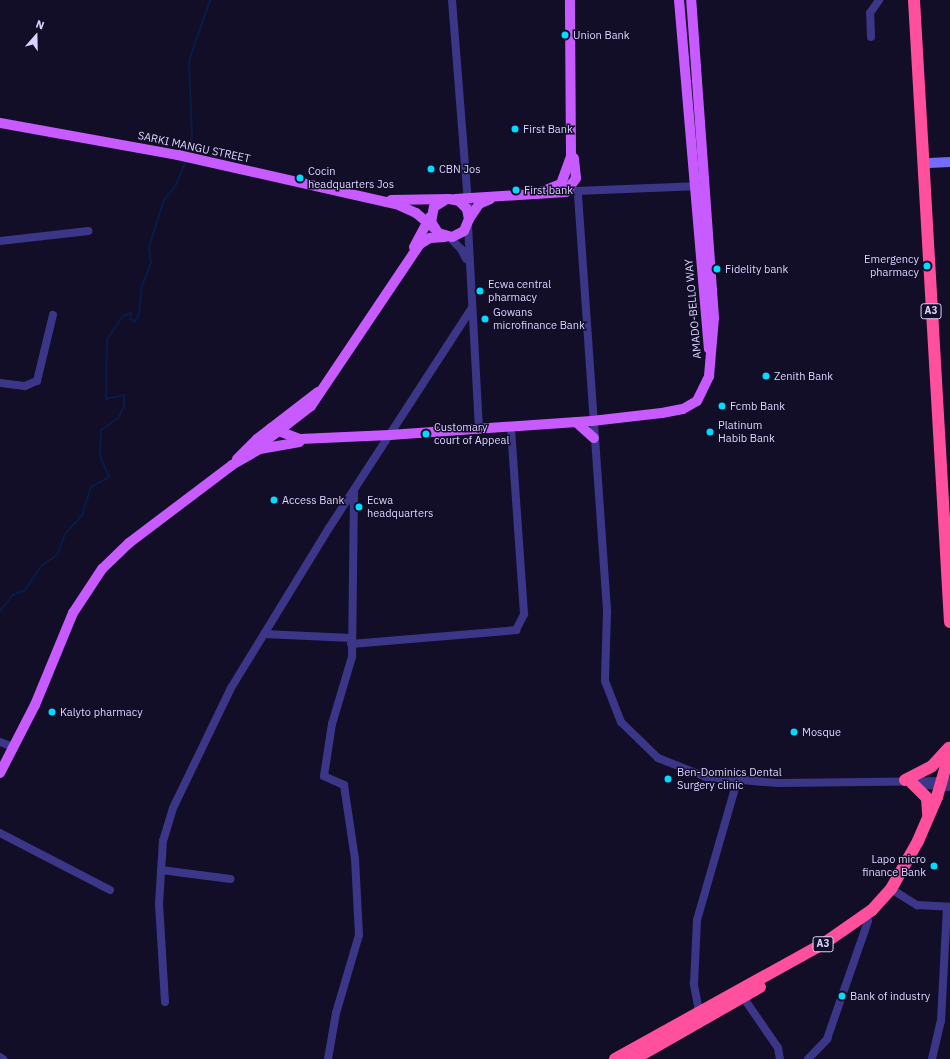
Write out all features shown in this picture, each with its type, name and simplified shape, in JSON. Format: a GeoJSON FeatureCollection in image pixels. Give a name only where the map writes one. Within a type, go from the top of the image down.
{"type":"FeatureCollection","features":[{"type":"Feature","properties":{"kind":"highway","name":"A3"},"geometry":{"type":"LineString","coordinates":[[914,0],[950,622]]}},
{"type":"Feature","properties":{"kind":"highway","name":"A3"},"geometry":{"type":"LineString","coordinates":[[920,0],[950,505]]}},
{"type":"Feature","properties":{"kind":"highway"},"geometry":{"type":"LineString","coordinates":[[925,824],[927,798],[909,782],[932,766],[950,747]]}},
{"type":"Feature","properties":{"kind":"highway","name":"A3"},"geometry":{"type":"LineString","coordinates":[[615,1059],[700,1016],[743,997],[828,949],[868,921],[894,890],[921,852],[946,783],[950,752]]}},
{"type":"Feature","properties":{"kind":"highway","name":"A3"},"geometry":{"type":"LineString","coordinates":[[634,1059],[700,1016],[852,926],[894,890],[946,783]]}},
{"type":"Feature","properties":{"kind":"main road"},"geometry":{"type":"LineString","coordinates":[[381,201],[560,193],[574,189],[576,174],[572,142],[570,0]]}},
{"type":"Feature","properties":{"kind":"main road","name":"AMADO-BELLO WAY"},"geometry":{"type":"LineString","coordinates":[[680,0],[694,186],[710,367]]}},
{"type":"Feature","properties":{"kind":"main road","name":"AMADO-BELLO WAY"},"geometry":{"type":"LineString","coordinates":[[691,0],[714,318],[710,367]]}},
{"type":"Feature","properties":{"kind":"main road","name":"SARKI MANGU STREET"},"geometry":{"type":"LineString","coordinates":[[0,123],[178,155],[381,201]]}},
{"type":"Feature","properties":{"kind":"main road"},"geometry":{"type":"LineString","coordinates":[[536,194],[564,181],[572,142]]}},
{"type":"Feature","properties":{"kind":"main road"},"geometry":{"type":"LineString","coordinates":[[410,256],[425,240],[458,235],[479,204],[494,197]]}},
{"type":"Feature","properties":{"kind":"main road"},"geometry":{"type":"LineString","coordinates":[[449,199],[462,203],[468,219]]}},
{"type":"Feature","properties":{"kind":"main road"},"geometry":{"type":"LineString","coordinates":[[0,773],[73,614],[92,582],[129,543],[232,465],[275,430],[311,406],[410,256],[431,221],[449,199]]}},
{"type":"Feature","properties":{"kind":"main road"},"geometry":{"type":"LineString","coordinates":[[381,201],[406,208],[431,221],[447,237]]}},
{"type":"Feature","properties":{"kind":"main road"},"geometry":{"type":"LineString","coordinates":[[245,457],[279,444],[479,428],[592,421],[662,413],[691,405],[705,390],[710,367]]}},
{"type":"Feature","properties":{"kind":"main road"},"geometry":{"type":"LineString","coordinates":[[576,422],[594,438]]}},
{"type":"Feature","properties":{"kind":"main road"},"geometry":{"type":"LineString","coordinates":[[275,430],[294,438],[317,440]]}},
{"type":"Feature","properties":{"kind":"main road"},"geometry":{"type":"LineString","coordinates":[[232,465],[245,457],[275,430]]}},
{"type":"Feature","properties":{"kind":"street"},"geometry":{"type":"LineString","coordinates":[[452,0],[467,198],[468,264],[479,428]]}},
{"type":"Feature","properties":{"kind":"street"},"geometry":{"type":"LineString","coordinates":[[871,37],[871,8],[879,0]]}},
{"type":"Feature","properties":{"kind":"street"},"geometry":{"type":"LineString","coordinates":[[929,163],[950,162]]}},
{"type":"Feature","properties":{"kind":"street"},"geometry":{"type":"LineString","coordinates":[[564,181],[574,189],[705,186]]}},
{"type":"Feature","properties":{"kind":"street"},"geometry":{"type":"LineString","coordinates":[[574,189],[607,612],[605,681],[611,703],[633,738],[663,761],[692,774],[737,781],[889,781],[946,783]]}},
{"type":"Feature","properties":{"kind":"street"},"geometry":{"type":"LineString","coordinates":[[0,241],[88,231]]}},
{"type":"Feature","properties":{"kind":"street"},"geometry":{"type":"LineString","coordinates":[[447,237],[462,249],[468,264]]}},
{"type":"Feature","properties":{"kind":"street"},"geometry":{"type":"LineString","coordinates":[[165,1002],[159,904],[163,841],[173,808],[214,721],[264,634],[354,489],[472,308]]}},
{"type":"Feature","properties":{"kind":"street"},"geometry":{"type":"LineString","coordinates":[[0,383],[25,386],[37,381],[53,315]]}},
{"type":"Feature","properties":{"kind":"street"},"geometry":{"type":"LineString","coordinates":[[264,634],[351,641],[516,630],[524,614],[511,426]]}},
{"type":"Feature","properties":{"kind":"street"},"geometry":{"type":"LineString","coordinates":[[328,1059],[336,1013],[359,935],[355,860],[344,785],[324,776],[332,724],[352,657],[354,489]]}},
{"type":"Feature","properties":{"kind":"street"},"geometry":{"type":"LineString","coordinates":[[0,742],[13,747]]}},
{"type":"Feature","properties":{"kind":"street"},"geometry":{"type":"LineString","coordinates":[[700,1016],[694,969],[697,920],[737,781]]}},
{"type":"Feature","properties":{"kind":"street"},"geometry":{"type":"LineString","coordinates":[[0,833],[110,890]]}},
{"type":"Feature","properties":{"kind":"street"},"geometry":{"type":"LineString","coordinates":[[161,870],[230,879]]}},
{"type":"Feature","properties":{"kind":"street"},"geometry":{"type":"LineString","coordinates":[[894,890],[917,905],[949,907],[941,1021],[932,1059]]}},
{"type":"Feature","properties":{"kind":"street"},"geometry":{"type":"LineString","coordinates":[[808,1059],[827,1039],[868,921]]}},
{"type":"Feature","properties":{"kind":"street"},"geometry":{"type":"LineString","coordinates":[[743,997],[778,1048],[780,1059]]}},
{"type":"Feature","properties":{"kind":"waterway"},"geometry":{"type":"LineString","coordinates":[[188,154],[192,136],[189,61],[210,0]]}},
{"type":"Feature","properties":{"kind":"waterway"},"geometry":{"type":"LineString","coordinates":[[0,611],[13,595],[25,590],[42,565],[57,555],[65,534],[82,515],[91,487],[109,477],[100,456],[101,430],[118,418],[124,406],[124,395],[106,399],[107,339],[123,316],[131,313],[130,319],[135,322],[139,313],[142,286],[151,263],[149,247],[164,200],[175,187],[186,161]]}},
{"type":"Feature","properties":{"kind":"place","name":"Union Bank"},"geometry":{"type":"Point","coordinates":[565,35]}},
{"type":"Feature","properties":{"kind":"place","name":"First Bank"},"geometry":{"type":"Point","coordinates":[515,129]}},
{"type":"Feature","properties":{"kind":"place","name":"CBN Jos"},"geometry":{"type":"Point","coordinates":[431,169]}},
{"type":"Feature","properties":{"kind":"place","name":"Cocin headquarters Jos"},"geometry":{"type":"Point","coordinates":[300,178]}},
{"type":"Feature","properties":{"kind":"place","name":"First bank"},"geometry":{"type":"Point","coordinates":[516,190]}},
{"type":"Feature","properties":{"kind":"place","name":"Emergency pharmacy"},"geometry":{"type":"Point","coordinates":[927,266]}},
{"type":"Feature","properties":{"kind":"place","name":"Fidelity bank"},"geometry":{"type":"Point","coordinates":[717,269]}},
{"type":"Feature","properties":{"kind":"place","name":"Ecwa central pharmacy"},"geometry":{"type":"Point","coordinates":[480,291]}},
{"type":"Feature","properties":{"kind":"place","name":"Gowans microfinance Bank"},"geometry":{"type":"Point","coordinates":[485,319]}},
{"type":"Feature","properties":{"kind":"place","name":"Zenith Bank"},"geometry":{"type":"Point","coordinates":[766,376]}},
{"type":"Feature","properties":{"kind":"place","name":"Fcmb Bank"},"geometry":{"type":"Point","coordinates":[722,406]}},
{"type":"Feature","properties":{"kind":"place","name":"Platinum Habib Bank"},"geometry":{"type":"Point","coordinates":[710,432]}},
{"type":"Feature","properties":{"kind":"place","name":"Customary court of Appeal"},"geometry":{"type":"Point","coordinates":[426,434]}},
{"type":"Feature","properties":{"kind":"place","name":"Access Bank"},"geometry":{"type":"Point","coordinates":[274,500]}},
{"type":"Feature","properties":{"kind":"place","name":"Ecwa headquarters"},"geometry":{"type":"Point","coordinates":[359,507]}},
{"type":"Feature","properties":{"kind":"place","name":"Kalyto pharmacy"},"geometry":{"type":"Point","coordinates":[52,712]}},
{"type":"Feature","properties":{"kind":"place","name":"Mosque"},"geometry":{"type":"Point","coordinates":[794,732]}},
{"type":"Feature","properties":{"kind":"place","name":"Ben-Dominics Dental Surgery clinic"},"geometry":{"type":"Point","coordinates":[668,779]}},
{"type":"Feature","properties":{"kind":"place","name":"Lapo micro finance Bank"},"geometry":{"type":"Point","coordinates":[934,866]}},
{"type":"Feature","properties":{"kind":"place","name":"Bank of industry"},"geometry":{"type":"Point","coordinates":[842,996]}}]}
